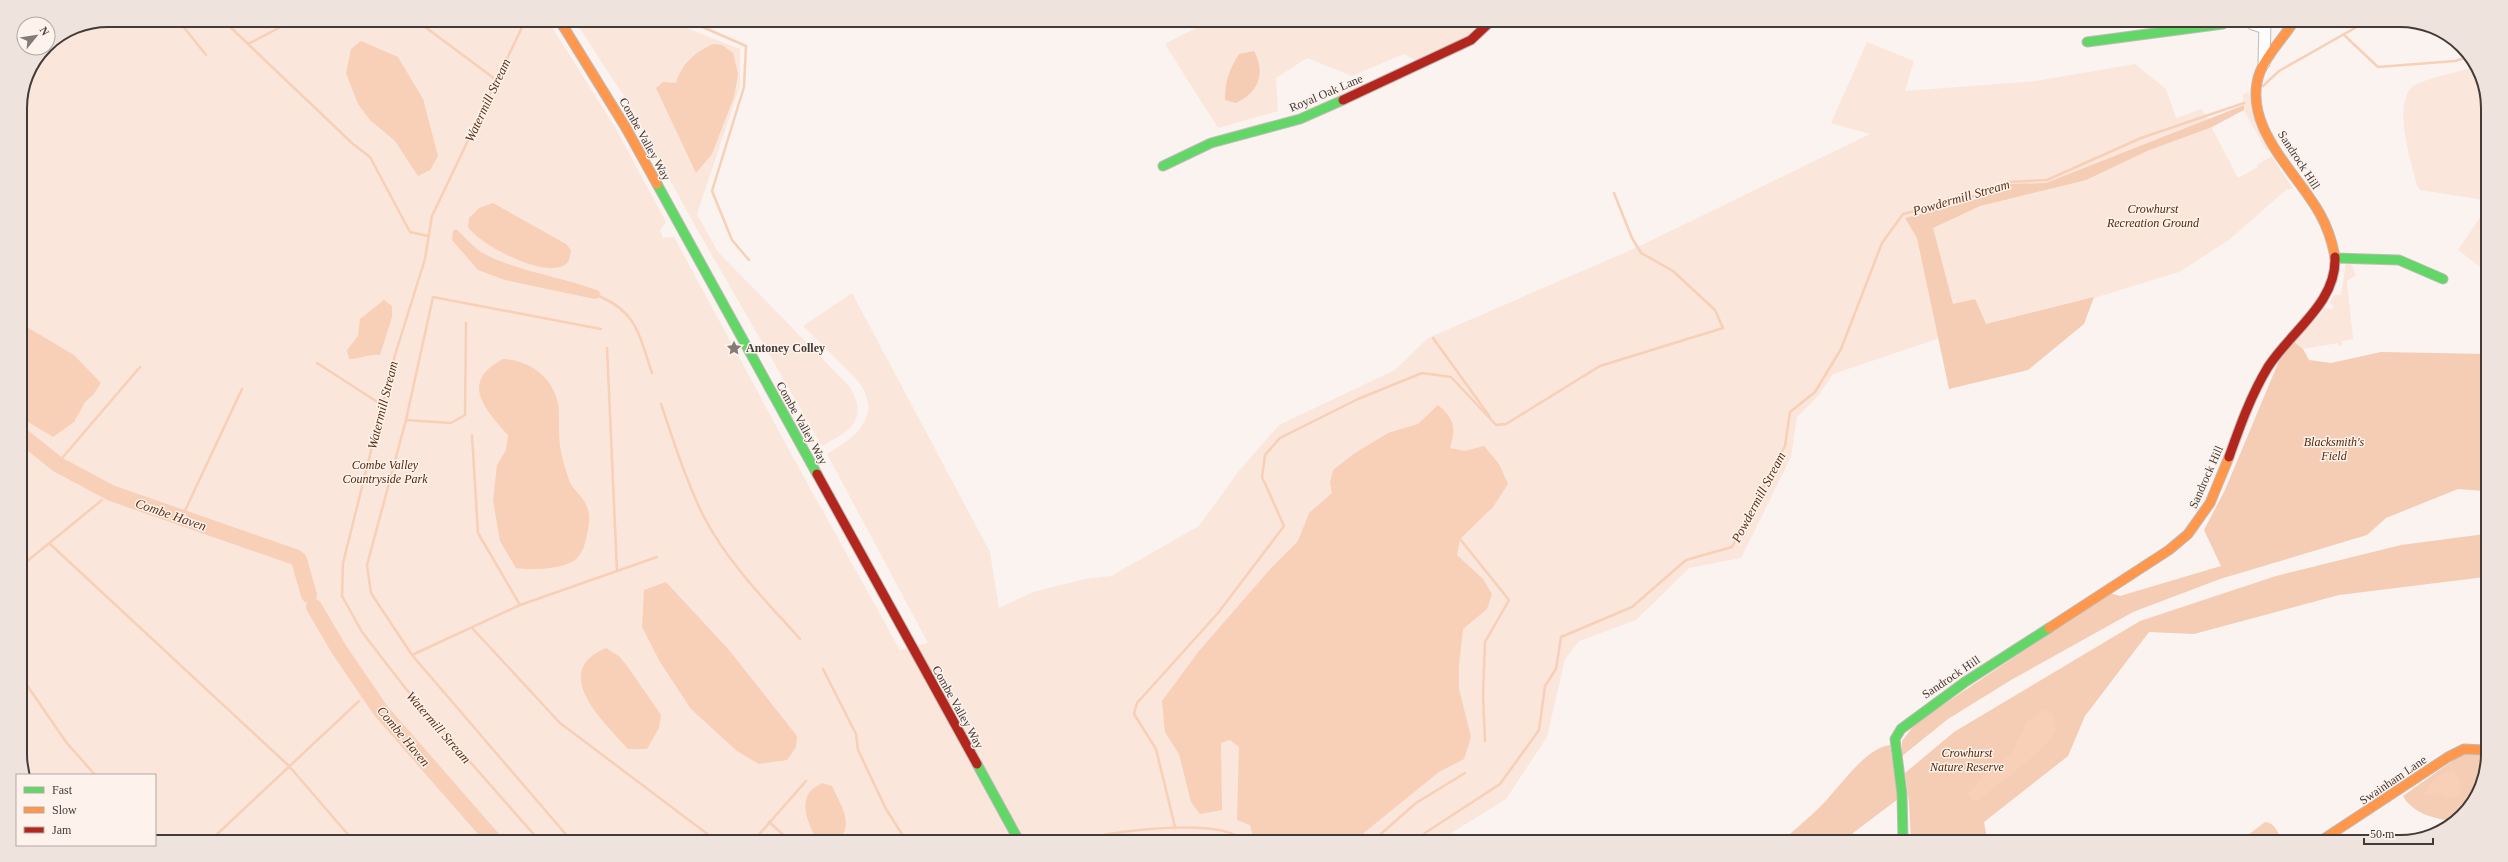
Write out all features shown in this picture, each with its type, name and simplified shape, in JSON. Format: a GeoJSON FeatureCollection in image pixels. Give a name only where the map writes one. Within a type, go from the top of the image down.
{"type":"FeatureCollection","features":[{"type":"Feature","properties":{"kind":"street","name":"Combe Valley Way"},"geometry":{"type":"LineString","coordinates":[[564,27],[626,128],[1016,835]]}},
{"type":"Feature","properties":{"kind":"street","name":"Royal Oak Lane"},"geometry":{"type":"LineString","coordinates":[[1163,166],[1211,143],[1300,119],[1439,57],[1471,40],[1485,27]]}},
{"type":"Feature","properties":{"kind":"street"},"geometry":{"type":"LineString","coordinates":[[2087,42],[2200,27]]}},
{"type":"Feature","properties":{"kind":"street"},"geometry":{"type":"LineString","coordinates":[[2264,63],[2265,27]]}},
{"type":"Feature","properties":{"kind":"street","name":"Sandrock Hill"},"geometry":{"type":"LineString","coordinates":[[1903,835],[1901,781],[1895,739],[1907,722],[1964,682],[2169,550],[2194,528],[2209,505],[2227,465],[2242,418],[2273,359],[2321,301],[2332,276],[2335,258],[2331,240],[2321,217],[2276,150],[2260,118],[2255,95],[2258,77],[2264,63],[2290,27]]}},
{"type":"Feature","properties":{"kind":"street"},"geometry":{"type":"LineString","coordinates":[[2335,258],[2399,260],[2443,279]]}},
{"type":"Feature","properties":{"kind":"street","name":"Swainham Lane"},"geometry":{"type":"LineString","coordinates":[[2330,835],[2366,813],[2448,757],[2464,749],[2481,750]]}},
{"type":"Feature","properties":{"kind":"green space","name":"Combe Valley Countryside Park"},"geometry":{"type":"Polygon","coordinates":[[[103,27],[552,27],[616,129],[666,222],[660,230],[663,238],[674,237],[795,461],[900,650],[928,643],[827,454],[848,440],[863,424],[867,415],[868,405],[865,393],[858,381],[803,326],[852,293],[990,552],[999,608],[1033,592],[1085,579],[1111,576],[1199,526],[1238,472],[1279,425],[1395,370],[1428,338],[1640,246],[1870,134],[1831,123],[1867,42],[1914,61],[1905,91],[2036,81],[2135,64],[2166,89],[2176,118],[2202,109],[2238,178],[2258,167],[2257,165],[2272,156],[2293,189],[2287,189],[2229,240],[2179,272],[1986,331],[1940,338],[1833,374],[1819,395],[1797,417],[1791,457],[1741,558],[1689,568],[1636,620],[1579,641],[1565,659],[1547,737],[1506,799],[1448,835],[156,835],[156,774],[30,774],[27,759],[27,108],[30,87],[35,72],[46,56],[56,56],[56,46],[72,35],[82,31],[103,27]]]}},
{"type":"Feature","properties":{"kind":"green space"},"geometry":{"type":"Polygon","coordinates":[[[579,27],[683,27],[740,49],[740,86],[697,214],[718,252],[849,386],[858,407],[857,416],[854,423],[841,435],[822,446],[694,224],[627,101],[579,27]]]}},
{"type":"Feature","properties":{"kind":"green space"},"geometry":{"type":"Polygon","coordinates":[[[1198,27],[1475,27],[1467,37],[1415,60],[1404,54],[1352,76],[1307,58],[1276,78],[1278,111],[1218,128],[1165,44],[1198,27]]]}},
{"type":"Feature","properties":{"kind":"green space"},"geometry":{"type":"Polygon","coordinates":[[[1254,51],[1258,59],[1260,74],[1255,88],[1244,99],[1236,103],[1225,100],[1227,81],[1230,71],[1239,54],[1254,51]]]}},
{"type":"Feature","properties":{"kind":"green space"},"geometry":{"type":"Polygon","coordinates":[[[2470,68],[2475,77],[2481,103],[2481,201],[2478,199],[2420,190],[2417,186],[2407,147],[2403,116],[2404,102],[2409,91],[2417,84],[2470,68]]]}},
{"type":"Feature","properties":{"kind":"green space"},"geometry":{"type":"Polygon","coordinates":[[[2249,92],[2252,114],[2270,150],[2266,150],[2244,110],[2243,94],[2249,92]]]}},
{"type":"Feature","properties":{"kind":"green space"},"geometry":{"type":"Polygon","coordinates":[[[2244,105],[2244,110],[2212,127],[2147,151],[2086,180],[1980,206],[1933,228],[1953,304],[1975,299],[1986,324],[2094,297],[2084,324],[2028,370],[1949,389],[1917,238],[1905,218],[1977,199],[2010,184],[2046,183],[2244,105]]]}},
{"type":"Feature","properties":{"kind":"green space"},"geometry":{"type":"Polygon","coordinates":[[[2481,216],[2481,267],[2458,250],[2481,216]]]}},
{"type":"Feature","properties":{"kind":"green space"},"geometry":{"type":"Polygon","coordinates":[[[2346,264],[2351,264],[2356,275],[2347,281],[2353,339],[2342,341],[2342,346],[2339,346],[2338,343],[2303,349],[2294,342],[2326,308],[2332,310],[2334,306],[2329,303],[2334,295],[2341,295],[2346,264]]]}},
{"type":"Feature","properties":{"kind":"green space","name":"Blacksmith's Field"},"geometry":{"type":"Polygon","coordinates":[[[2294,342],[2303,349],[2309,360],[2331,363],[2381,352],[2481,354],[2481,491],[2458,489],[2386,518],[2367,535],[2220,579],[2133,612],[2011,680],[1948,719],[1902,756],[1902,741],[1916,723],[2110,593],[2120,596],[2221,566],[2204,530],[2225,490],[2279,361],[2294,342]]]}},
{"type":"Feature","properties":{"kind":"green space","name":"Crowhurst Nature Reserve"},"geometry":{"type":"Polygon","coordinates":[[[2481,535],[2481,577],[2339,595],[2194,634],[2149,632],[2085,716],[2068,756],[1984,822],[1986,835],[1911,835],[1909,802],[1905,773],[1954,732],[2140,621],[2276,576],[2401,545],[2481,535]]]}},
{"type":"Feature","properties":{"kind":"green space"},"geometry":{"type":"Polygon","coordinates":[[[1890,745],[1898,799],[1853,833],[1853,835],[1789,835],[1821,806],[1862,761],[1881,747],[1890,745]]]}},
{"type":"Feature","properties":{"kind":"green space"},"geometry":{"type":"Polygon","coordinates":[[[2462,754],[2481,755],[2477,780],[2473,790],[2461,807],[2446,820],[2419,812],[2413,808],[2403,796],[2462,754]]]}},
{"type":"Feature","properties":{"kind":"shaded area"},"geometry":{"type":"Polygon","coordinates":[[[361,41],[398,57],[423,99],[438,156],[430,170],[418,176],[395,141],[370,120],[358,104],[346,73],[351,49],[361,41]]]}},
{"type":"Feature","properties":{"kind":"shaded area"},"geometry":{"type":"Polygon","coordinates":[[[713,44],[722,45],[733,53],[738,74],[734,97],[712,154],[696,173],[656,88],[663,82],[676,83],[685,64],[700,51],[713,44]]]}},
{"type":"Feature","properties":{"kind":"shaded area"},"geometry":{"type":"Polygon","coordinates":[[[493,203],[566,244],[571,250],[570,258],[567,263],[557,268],[544,268],[514,258],[486,243],[468,227],[469,218],[479,208],[493,203]]]}},
{"type":"Feature","properties":{"kind":"shaded area"},"geometry":{"type":"Polygon","coordinates":[[[456,229],[478,250],[494,259],[523,269],[585,286],[599,291],[601,297],[595,299],[505,280],[478,270],[452,240],[453,231],[456,229]]]}},
{"type":"Feature","properties":{"kind":"shaded area"},"geometry":{"type":"Polygon","coordinates":[[[384,300],[392,306],[392,317],[380,355],[349,359],[347,350],[358,336],[360,319],[384,300]]]}},
{"type":"Feature","properties":{"kind":"shaded area"},"geometry":{"type":"Polygon","coordinates":[[[27,327],[74,355],[101,383],[93,395],[85,402],[74,422],[53,437],[27,421],[27,327]]]}},
{"type":"Feature","properties":{"kind":"shaded area"},"geometry":{"type":"Polygon","coordinates":[[[503,359],[522,362],[538,371],[545,377],[555,393],[558,403],[559,440],[563,461],[570,482],[583,499],[588,510],[589,517],[588,531],[583,550],[577,558],[565,565],[539,569],[516,568],[500,541],[493,500],[497,465],[506,450],[508,435],[485,406],[480,396],[479,386],[482,377],[490,368],[503,359]]]}},
{"type":"Feature","properties":{"kind":"shaded area"},"geometry":{"type":"Polygon","coordinates":[[[1438,405],[1448,415],[1453,424],[1453,435],[1450,448],[1465,451],[1484,446],[1499,464],[1508,484],[1493,507],[1460,539],[1457,555],[1483,579],[1492,594],[1487,609],[1463,629],[1459,665],[1459,689],[1471,737],[1464,759],[1439,772],[1361,835],[1253,835],[1250,825],[1237,820],[1239,747],[1230,740],[1221,743],[1222,810],[1200,814],[1191,802],[1179,754],[1165,732],[1162,701],[1199,651],[1272,567],[1298,541],[1309,513],[1332,493],[1330,483],[1333,470],[1355,453],[1388,433],[1418,424],[1438,405]]]}},
{"type":"Feature","properties":{"kind":"shaded area"},"geometry":{"type":"Polygon","coordinates":[[[666,582],[729,650],[797,736],[796,747],[787,760],[759,764],[737,751],[691,709],[660,662],[642,627],[644,590],[666,582]]]}},
{"type":"Feature","properties":{"kind":"shaded area"},"geometry":{"type":"Polygon","coordinates":[[[606,648],[620,657],[661,715],[659,728],[647,749],[628,749],[606,725],[586,697],[581,683],[582,670],[590,658],[606,648]]]}},
{"type":"Feature","properties":{"kind":"shaded area"},"geometry":{"type":"Polygon","coordinates":[[[2043,710],[2051,711],[2056,728],[2054,734],[2048,742],[2030,759],[1978,801],[1971,800],[1967,794],[1986,774],[2011,754],[2028,720],[2043,710]]]}},
{"type":"Feature","properties":{"kind":"shaded area"},"geometry":{"type":"Polygon","coordinates":[[[2454,771],[2460,782],[2461,788],[2459,794],[2451,798],[2439,792],[2425,796],[2423,794],[2438,776],[2454,771]]]}},
{"type":"Feature","properties":{"kind":"shaded area"},"geometry":{"type":"Polygon","coordinates":[[[822,783],[832,786],[842,806],[846,820],[846,826],[842,835],[814,835],[807,816],[805,804],[806,798],[811,790],[822,783]]]}},
{"type":"Feature","properties":{"kind":"shaded area"},"geometry":{"type":"Polygon","coordinates":[[[2265,822],[2268,822],[2275,828],[2279,835],[2248,835],[2265,822]]]}},
{"type":"Feature","properties":{"kind":"waterway"},"geometry":{"type":"LineString","coordinates":[[184,27],[206,55]]}},
{"type":"Feature","properties":{"kind":"waterway"},"geometry":{"type":"LineString","coordinates":[[230,27],[248,44]]}},
{"type":"Feature","properties":{"kind":"waterway"},"geometry":{"type":"LineString","coordinates":[[281,27],[248,44],[353,144],[370,157],[410,232],[428,236]]}},
{"type":"Feature","properties":{"kind":"waterway"},"geometry":{"type":"LineString","coordinates":[[425,27],[495,79]]}},
{"type":"Feature","properties":{"kind":"waterway","name":"Watermill Stream"},"geometry":{"type":"LineString","coordinates":[[522,27],[432,216],[425,259],[395,355],[343,563],[342,596],[362,632],[406,689],[534,835]]}},
{"type":"Feature","properties":{"kind":"waterway"},"geometry":{"type":"LineString","coordinates":[[703,27],[746,46],[744,87],[712,191],[732,240],[749,260]]}},
{"type":"Feature","properties":{"kind":"waterway","name":"Powdermill Stream"},"geometry":{"type":"LineString","coordinates":[[2263,86],[2279,71],[2357,27]]}},
{"type":"Feature","properties":{"kind":"waterway"},"geometry":{"type":"LineString","coordinates":[[2344,35],[2378,67],[2455,61],[2464,58]]}},
{"type":"Feature","properties":{"kind":"waterway","name":"Powdermill Stream"},"geometry":{"type":"LineString","coordinates":[[1423,835],[1500,784],[1539,730],[1545,686],[1556,669],[1561,637],[1632,607],[1686,560],[1732,547],[1785,446],[1790,412],[1815,392],[1841,349],[1882,243],[1903,214],[1978,195],[2008,182],[2047,180],[2141,138],[2244,103]]}},
{"type":"Feature","properties":{"kind":"waterway"},"geometry":{"type":"LineString","coordinates":[[1175,827],[1156,749],[1134,714],[1137,703],[1218,613],[1284,526],[1262,477],[1265,455],[1280,438],[1358,399],[1422,373],[1451,377],[1496,425],[1506,424],[1600,366],[1723,328],[1715,310],[1673,271],[1641,253],[1632,238],[1614,193]]}},
{"type":"Feature","properties":{"kind":"waterway"},"geometry":{"type":"LineString","coordinates":[[566,835],[412,655],[371,593],[367,565],[406,420],[433,297],[601,329]]}},
{"type":"Feature","properties":{"kind":"waterway"},"geometry":{"type":"LineString","coordinates":[[601,297],[613,303],[630,319],[636,328],[652,373]]}},
{"type":"Feature","properties":{"kind":"waterway"},"geometry":{"type":"LineString","coordinates":[[406,420],[451,423],[465,415],[466,323]]}},
{"type":"Feature","properties":{"kind":"waterway"},"geometry":{"type":"LineString","coordinates":[[1433,338],[1490,417]]}},
{"type":"Feature","properties":{"kind":"waterway"},"geometry":{"type":"LineString","coordinates":[[607,348],[617,571]]}},
{"type":"Feature","properties":{"kind":"waterway"},"geometry":{"type":"LineString","coordinates":[[317,363],[382,405]]}},
{"type":"Feature","properties":{"kind":"waterway"},"geometry":{"type":"LineString","coordinates":[[57,464],[140,367]]}},
{"type":"Feature","properties":{"kind":"waterway"},"geometry":{"type":"LineString","coordinates":[[182,517],[242,389]]}},
{"type":"Feature","properties":{"kind":"waterway"},"geometry":{"type":"LineString","coordinates":[[661,404],[692,490],[704,517],[714,534],[724,550],[748,581],[800,639]]}},
{"type":"Feature","properties":{"kind":"waterway"},"geometry":{"type":"LineString","coordinates":[[472,435],[478,533],[520,605]]}},
{"type":"Feature","properties":{"kind":"waterway","name":"Combe Haven"},"geometry":{"type":"LineString","coordinates":[[27,440],[57,464],[111,493],[295,557],[299,560],[309,595]]}},
{"type":"Feature","properties":{"kind":"waterway"},"geometry":{"type":"LineString","coordinates":[[27,561],[102,500]]}},
{"type":"Feature","properties":{"kind":"waterway"},"geometry":{"type":"LineString","coordinates":[[1460,539],[1509,600],[1485,642],[1483,696],[1485,741]]}},
{"type":"Feature","properties":{"kind":"waterway"},"geometry":{"type":"LineString","coordinates":[[50,544],[289,766],[348,835]]}},
{"type":"Feature","properties":{"kind":"waterway"},"geometry":{"type":"LineString","coordinates":[[412,655],[520,605],[657,557]]}},
{"type":"Feature","properties":{"kind":"waterway","name":"Combe Haven"},"geometry":{"type":"LineString","coordinates":[[314,607],[340,651],[381,711],[489,835]]}},
{"type":"Feature","properties":{"kind":"waterway"},"geometry":{"type":"LineString","coordinates":[[473,629],[560,723],[709,835]]}},
{"type":"Feature","properties":{"kind":"waterway"},"geometry":{"type":"LineString","coordinates":[[823,669],[856,734],[858,750],[886,809],[902,835]]}},
{"type":"Feature","properties":{"kind":"waterway"},"geometry":{"type":"LineString","coordinates":[[27,685],[66,742],[94,774]]}},
{"type":"Feature","properties":{"kind":"waterway"},"geometry":{"type":"LineString","coordinates":[[216,835],[359,701]]}},
{"type":"Feature","properties":{"kind":"waterway"},"geometry":{"type":"LineString","coordinates":[[1380,835],[1416,803],[1465,773]]}},
{"type":"Feature","properties":{"kind":"waterway"},"geometry":{"type":"LineString","coordinates":[[759,835],[806,781]]}},
{"type":"Feature","properties":{"kind":"waterway"},"geometry":{"type":"LineString","coordinates":[[769,822],[784,835]]}},
{"type":"Feature","properties":{"kind":"waterway"},"geometry":{"type":"LineString","coordinates":[[1107,835],[1121,832],[1168,828],[1213,829],[1234,835]]}},
{"type":"Feature","properties":{"kind":"traffic: fast"},"geometry":{"type":"LineString","coordinates":[[2087,42],[2200,27]]}},
{"type":"Feature","properties":{"kind":"traffic: fast"},"geometry":{"type":"LineString","coordinates":[[1163,166],[1211,143],[1300,119],[1343,100]]}},
{"type":"Feature","properties":{"kind":"traffic: fast"},"geometry":{"type":"LineString","coordinates":[[657,184],[817,474]]}},
{"type":"Feature","properties":{"kind":"traffic: fast"},"geometry":{"type":"LineString","coordinates":[[2335,258],[2399,260],[2443,279]]}},
{"type":"Feature","properties":{"kind":"traffic: fast"},"geometry":{"type":"LineString","coordinates":[[1903,835],[1902,794],[1895,739],[1901,729],[1965,682],[2049,628]]}},
{"type":"Feature","properties":{"kind":"traffic: fast"},"geometry":{"type":"LineString","coordinates":[[977,764],[1016,835]]}},
{"type":"Feature","properties":{"kind":"traffic: slow"},"geometry":{"type":"LineString","coordinates":[[564,27],[626,128],[657,184]]}},
{"type":"Feature","properties":{"kind":"traffic: slow"},"geometry":{"type":"LineString","coordinates":[[2290,27],[2271,53],[2260,72],[2256,92],[2258,111],[2264,129],[2274,147],[2323,219],[2333,246],[2335,257]]}},
{"type":"Feature","properties":{"kind":"traffic: slow"},"geometry":{"type":"LineString","coordinates":[[2049,628],[2169,550],[2188,534],[2210,503],[2229,457]]}},
{"type":"Feature","properties":{"kind":"traffic: slow"},"geometry":{"type":"LineString","coordinates":[[2330,835],[2448,757],[2464,749],[2481,750]]}},
{"type":"Feature","properties":{"kind":"traffic: jam"},"geometry":{"type":"LineString","coordinates":[[1343,100],[1471,40],[1485,27]]}},
{"type":"Feature","properties":{"kind":"traffic: jam"},"geometry":{"type":"LineString","coordinates":[[2229,457],[2251,400],[2268,367],[2311,316],[2329,289],[2334,273],[2335,257]]}},
{"type":"Feature","properties":{"kind":"traffic: jam"},"geometry":{"type":"LineString","coordinates":[[817,474],[977,764]]}},
{"type":"Feature","properties":{"kind":"place","name":"Antoney Colley"},"geometry":{"type":"Point","coordinates":[734,348]}},
{"type":"Feature","properties":{"kind":"park label","name":"Crowhurst Recreation Ground"},"geometry":{"type":"Point","coordinates":[2153,216]}}]}
